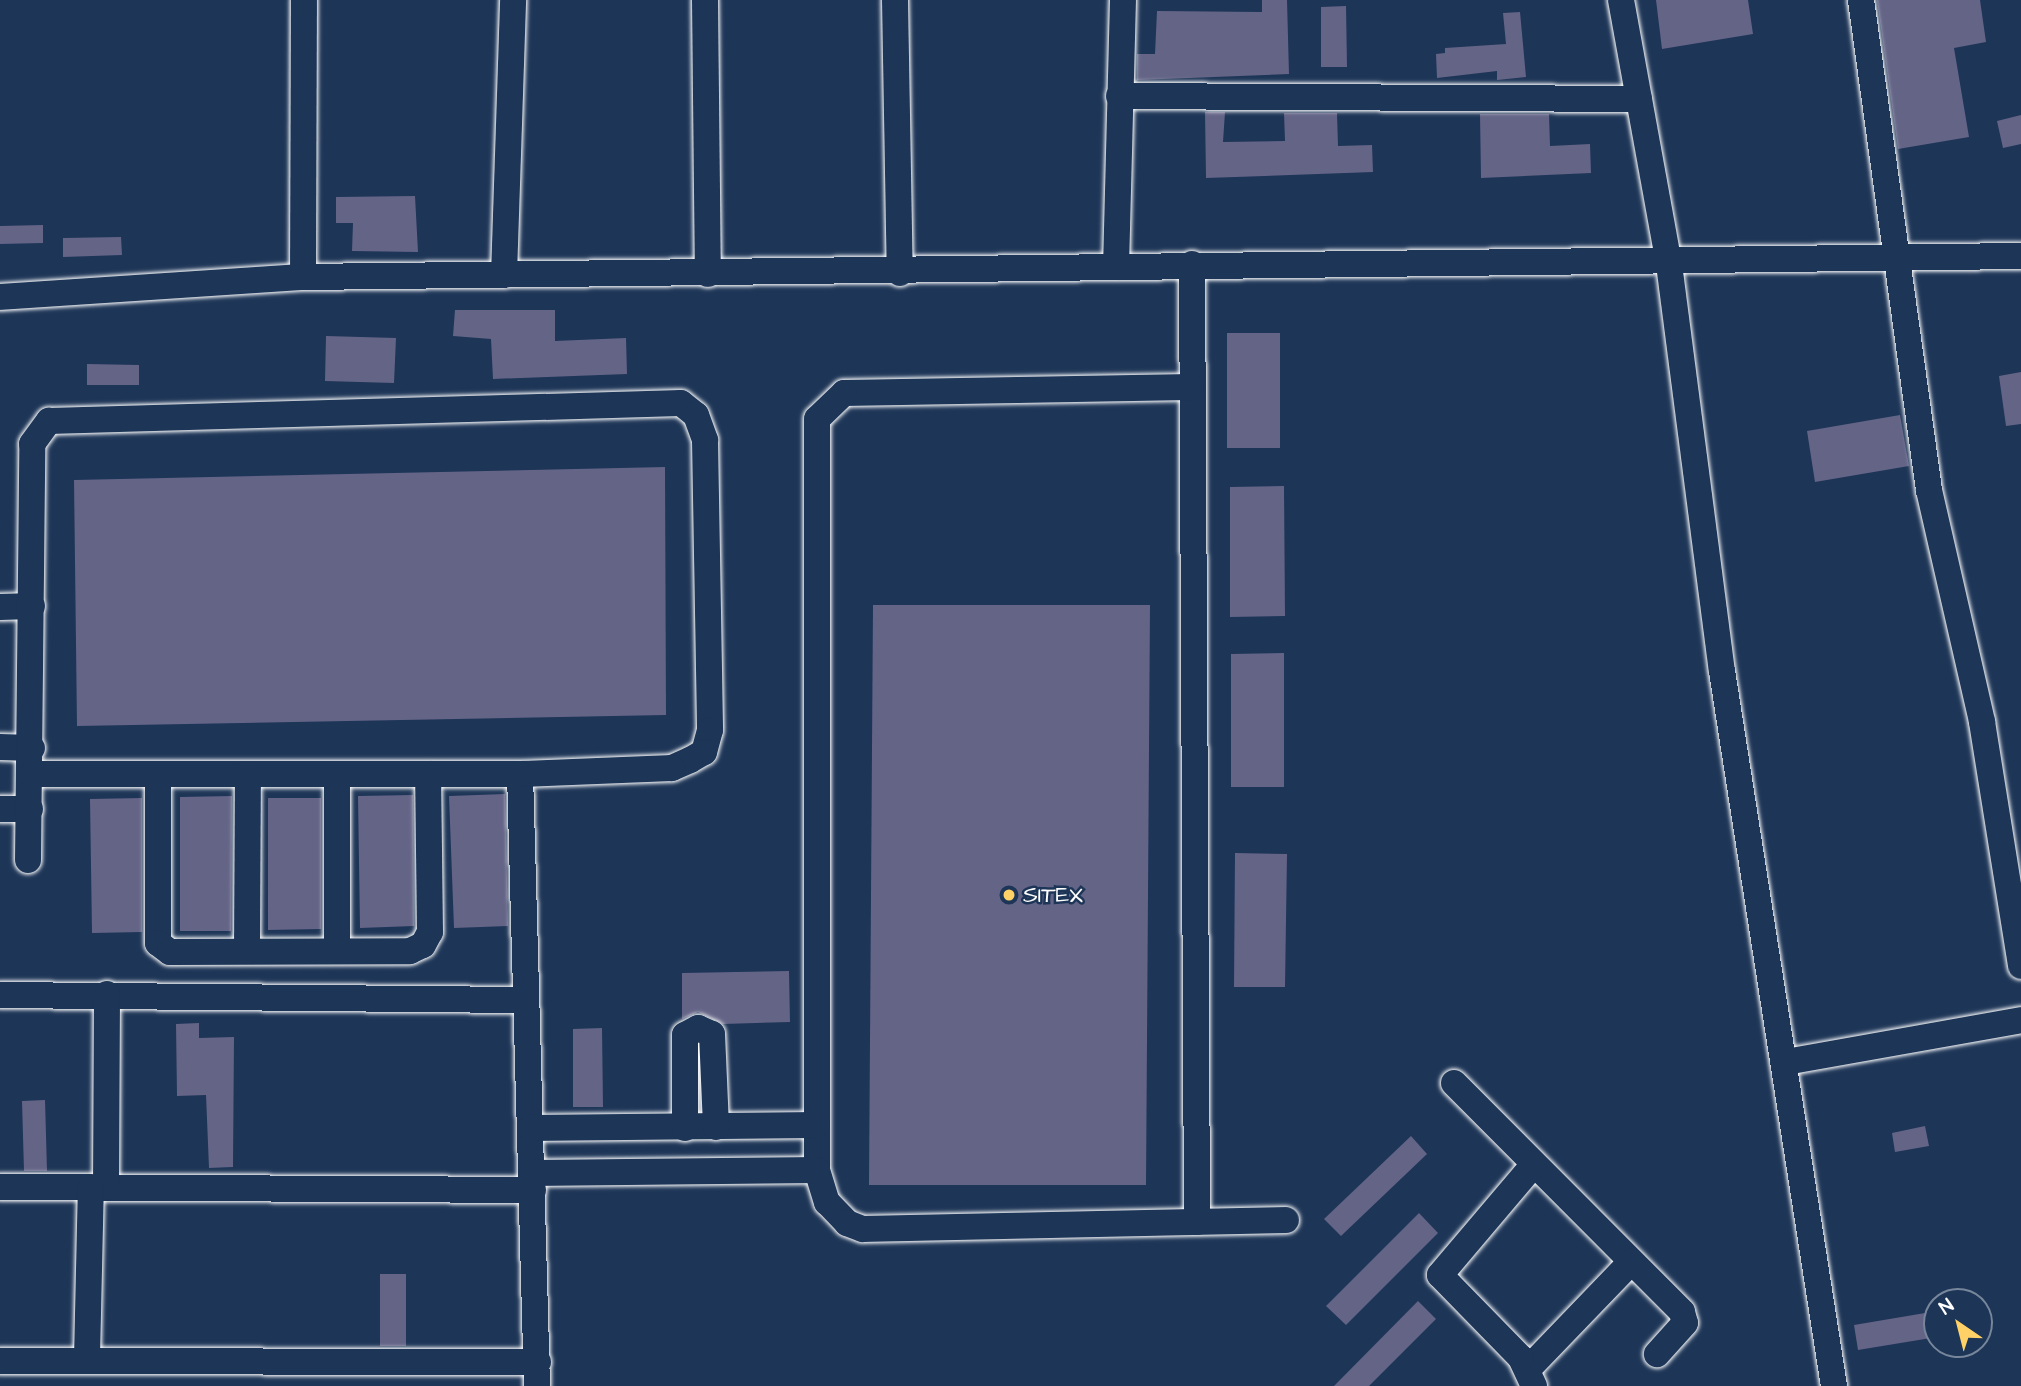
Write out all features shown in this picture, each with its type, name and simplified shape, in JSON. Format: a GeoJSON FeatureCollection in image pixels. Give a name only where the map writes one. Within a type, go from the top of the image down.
{"type":"FeatureCollection","features":[{"type":"Feature","properties":{"kind":"street"},"geometry":{"type":"LineString","coordinates":[[303,277],[304,0]]}},
{"type":"Feature","properties":{"kind":"street"},"geometry":{"type":"LineString","coordinates":[[503,275],[513,0]]}},
{"type":"Feature","properties":{"kind":"street"},"geometry":{"type":"LineString","coordinates":[[705,0],[708,274]]}},
{"type":"Feature","properties":{"kind":"street"},"geometry":{"type":"LineString","coordinates":[[895,0],[900,273]]}},
{"type":"Feature","properties":{"kind":"street"},"geometry":{"type":"LineString","coordinates":[[1116,267],[1123,0]]}},
{"type":"Feature","properties":{"kind":"street"},"geometry":{"type":"LineString","coordinates":[[1621,0],[1669,264],[1722,671],[1786,1062],[1834,1386]]}},
{"type":"Feature","properties":{"kind":"street"},"geometry":{"type":"LineString","coordinates":[[1861,0],[1929,490],[1982,722],[2021,966]]}},
{"type":"Feature","properties":{"kind":"street"},"geometry":{"type":"LineString","coordinates":[[1119,96],[1639,99]]}},
{"type":"Feature","properties":{"kind":"street"},"geometry":{"type":"LineString","coordinates":[[0,297],[303,277],[900,273],[1192,264],[1669,264],[2021,256]]}},
{"type":"Feature","properties":{"kind":"street"},"geometry":{"type":"LineString","coordinates":[[1192,264],[1197,1222]]}},
{"type":"Feature","properties":{"kind":"street"},"geometry":{"type":"LineString","coordinates":[[1191,387],[844,393],[817,419],[817,1170],[827,1202],[847,1223],[863,1229],[1286,1220]]}},
{"type":"Feature","properties":{"kind":"street"},"geometry":{"type":"LineString","coordinates":[[28,860],[32,774],[32,444],[49,421],[681,403],[696,415],[705,440],[710,730],[704,752],[673,768],[520,774],[32,774]]}},
{"type":"Feature","properties":{"kind":"street"},"geometry":{"type":"LineString","coordinates":[[0,607],[32,606]]}},
{"type":"Feature","properties":{"kind":"street"},"geometry":{"type":"LineString","coordinates":[[0,747],[32,748]]}},
{"type":"Feature","properties":{"kind":"street"},"geometry":{"type":"LineString","coordinates":[[158,774],[158,943],[170,952],[410,951],[423,946],[430,932],[428,774]]}},
{"type":"Feature","properties":{"kind":"street"},"geometry":{"type":"LineString","coordinates":[[247,951],[248,774]]}},
{"type":"Feature","properties":{"kind":"street"},"geometry":{"type":"LineString","coordinates":[[337,774],[337,950]]}},
{"type":"Feature","properties":{"kind":"street"},"geometry":{"type":"LineString","coordinates":[[4,1369],[87,1358],[538,1374],[520,774]]}},
{"type":"Feature","properties":{"kind":"street"},"geometry":{"type":"LineString","coordinates":[[0,809],[30,809]]}},
{"type":"Feature","properties":{"kind":"street"},"geometry":{"type":"LineString","coordinates":[[87,1358],[107,994]]}},
{"type":"Feature","properties":{"kind":"street"},"geometry":{"type":"LineString","coordinates":[[0,995],[526,1000]]}},
{"type":"Feature","properties":{"kind":"street"},"geometry":{"type":"LineString","coordinates":[[1786,1062],[2021,1020]]}},
{"type":"Feature","properties":{"kind":"street"},"geometry":{"type":"LineString","coordinates":[[685,1128],[685,1035],[698,1028],[712,1034],[716,1127]]}},
{"type":"Feature","properties":{"kind":"street"},"geometry":{"type":"LineString","coordinates":[[1454,1083],[1686,1317],[1657,1354]]}},
{"type":"Feature","properties":{"kind":"street"},"geometry":{"type":"LineString","coordinates":[[530,1128],[817,1125]]}},
{"type":"Feature","properties":{"kind":"street"},"geometry":{"type":"LineString","coordinates":[[1534,1164],[1440,1275],[1531,1378],[1631,1262]]}},
{"type":"Feature","properties":{"kind":"street"},"geometry":{"type":"LineString","coordinates":[[0,1187],[533,1182],[817,1170]]}},
{"type":"Feature","properties":{"kind":"building"},"geometry":{"type":"Polygon","coordinates":[[[1262,0],[1287,0],[1289,74],[1137,80],[1137,54],[1155,54],[1157,11],[1262,12],[1262,0]]]}},
{"type":"Feature","properties":{"kind":"building"},"geometry":{"type":"Polygon","coordinates":[[[1656,0],[1748,0],[1753,34],[1662,49],[1656,0]]]}},
{"type":"Feature","properties":{"kind":"building"},"geometry":{"type":"Polygon","coordinates":[[[1877,0],[1980,0],[1986,42],[1954,48],[1969,137],[1898,149],[1877,0]]]}},
{"type":"Feature","properties":{"kind":"building"},"geometry":{"type":"Polygon","coordinates":[[[1346,6],[1347,67],[1321,67],[1321,7],[1346,6]]]}},
{"type":"Feature","properties":{"kind":"building"},"geometry":{"type":"Polygon","coordinates":[[[1520,12],[1526,77],[1497,80],[1497,71],[1437,78],[1436,54],[1445,53],[1445,48],[1506,44],[1503,13],[1520,12]]]}},
{"type":"Feature","properties":{"kind":"building"},"geometry":{"type":"Polygon","coordinates":[[[1205,112],[1225,112],[1223,142],[1285,141],[1284,113],[1337,113],[1338,146],[1372,145],[1373,172],[1206,178],[1205,112]]]}},
{"type":"Feature","properties":{"kind":"building"},"geometry":{"type":"Polygon","coordinates":[[[1480,114],[1549,114],[1550,146],[1590,144],[1591,173],[1481,178],[1480,114]]]}},
{"type":"Feature","properties":{"kind":"building"},"geometry":{"type":"Polygon","coordinates":[[[2021,115],[2021,144],[2003,148],[1997,121],[2021,115]]]}},
{"type":"Feature","properties":{"kind":"building"},"geometry":{"type":"Polygon","coordinates":[[[415,196],[418,252],[352,251],[353,223],[336,223],[336,197],[415,196]]]}},
{"type":"Feature","properties":{"kind":"building"},"geometry":{"type":"Polygon","coordinates":[[[43,225],[43,243],[0,244],[0,226],[43,225]]]}},
{"type":"Feature","properties":{"kind":"building"},"geometry":{"type":"Polygon","coordinates":[[[121,237],[122,255],[63,257],[63,238],[121,237]]]}},
{"type":"Feature","properties":{"kind":"building"},"geometry":{"type":"Polygon","coordinates":[[[455,310],[555,310],[555,341],[626,338],[627,374],[493,379],[491,339],[453,336],[455,310]]]}},
{"type":"Feature","properties":{"kind":"building"},"geometry":{"type":"Polygon","coordinates":[[[1227,333],[1280,333],[1280,448],[1227,448],[1227,333]]]}},
{"type":"Feature","properties":{"kind":"building"},"geometry":{"type":"Polygon","coordinates":[[[326,336],[396,338],[394,383],[325,381],[326,336]]]}},
{"type":"Feature","properties":{"kind":"building"},"geometry":{"type":"Polygon","coordinates":[[[87,364],[139,365],[139,385],[87,385],[87,364]]]}},
{"type":"Feature","properties":{"kind":"building"},"geometry":{"type":"Polygon","coordinates":[[[2021,372],[2021,424],[2006,426],[1999,376],[2021,372]]]}},
{"type":"Feature","properties":{"kind":"building"},"geometry":{"type":"Polygon","coordinates":[[[1900,415],[1909,466],[1815,482],[1807,431],[1900,415]]]}},
{"type":"Feature","properties":{"kind":"building"},"geometry":{"type":"Polygon","coordinates":[[[665,467],[666,715],[77,726],[74,480],[665,467]]]}},
{"type":"Feature","properties":{"kind":"building"},"geometry":{"type":"Polygon","coordinates":[[[1284,486],[1285,616],[1230,617],[1230,487],[1284,486]]]}},
{"type":"Feature","properties":{"kind":"building","name":"SITEX"},"geometry":{"type":"Polygon","coordinates":[[[873,605],[1150,605],[1146,1185],[869,1185],[873,605]]]}},
{"type":"Feature","properties":{"kind":"building"},"geometry":{"type":"Polygon","coordinates":[[[1284,653],[1284,787],[1231,787],[1231,654],[1284,653]]]}},
{"type":"Feature","properties":{"kind":"building"},"geometry":{"type":"Polygon","coordinates":[[[505,794],[508,926],[454,928],[449,796],[505,794]]]}},
{"type":"Feature","properties":{"kind":"building"},"geometry":{"type":"Polygon","coordinates":[[[413,795],[414,926],[360,928],[358,796],[413,795]]]}},
{"type":"Feature","properties":{"kind":"building"},"geometry":{"type":"Polygon","coordinates":[[[232,796],[231,931],[180,931],[180,797],[232,796]]]}},
{"type":"Feature","properties":{"kind":"building"},"geometry":{"type":"Polygon","coordinates":[[[142,798],[142,932],[92,933],[90,799],[142,798]]]}},
{"type":"Feature","properties":{"kind":"building"},"geometry":{"type":"Polygon","coordinates":[[[268,798],[321,798],[321,929],[268,930],[268,798]]]}},
{"type":"Feature","properties":{"kind":"building"},"geometry":{"type":"Polygon","coordinates":[[[1235,853],[1287,854],[1285,987],[1234,987],[1235,853]]]}},
{"type":"Feature","properties":{"kind":"building"},"geometry":{"type":"Polygon","coordinates":[[[789,971],[790,1022],[723,1024],[698,1012],[682,1019],[682,973],[789,971]]]}},
{"type":"Feature","properties":{"kind":"building"},"geometry":{"type":"Polygon","coordinates":[[[199,1023],[199,1038],[234,1037],[233,1167],[209,1168],[206,1095],[177,1096],[176,1024],[199,1023]]]}},
{"type":"Feature","properties":{"kind":"building"},"geometry":{"type":"Polygon","coordinates":[[[602,1028],[603,1107],[573,1107],[573,1029],[602,1028]]]}},
{"type":"Feature","properties":{"kind":"building"},"geometry":{"type":"Polygon","coordinates":[[[45,1100],[47,1171],[24,1171],[22,1101],[45,1100]]]}},
{"type":"Feature","properties":{"kind":"building"},"geometry":{"type":"Polygon","coordinates":[[[1925,1126],[1929,1146],[1895,1152],[1892,1133],[1925,1126]]]}},
{"type":"Feature","properties":{"kind":"building"},"geometry":{"type":"Polygon","coordinates":[[[1411,1136],[1427,1154],[1341,1236],[1324,1219],[1411,1136]]]}},
{"type":"Feature","properties":{"kind":"building"},"geometry":{"type":"Polygon","coordinates":[[[1419,1213],[1438,1233],[1346,1325],[1326,1306],[1419,1213]]]}},
{"type":"Feature","properties":{"kind":"building"},"geometry":{"type":"Polygon","coordinates":[[[380,1274],[406,1274],[406,1346],[380,1346],[380,1274]]]}},
{"type":"Feature","properties":{"kind":"building"},"geometry":{"type":"Polygon","coordinates":[[[1418,1301],[1436,1319],[1369,1386],[1334,1386],[1418,1301]]]}},
{"type":"Feature","properties":{"kind":"building"},"geometry":{"type":"Polygon","coordinates":[[[1923,1313],[1923,1339],[1858,1350],[1854,1325],[1923,1313]]]}},
{"type":"Feature","properties":{"kind":"place","name":"SITEX"},"geometry":{"type":"Point","coordinates":[1009,895]}}]}
